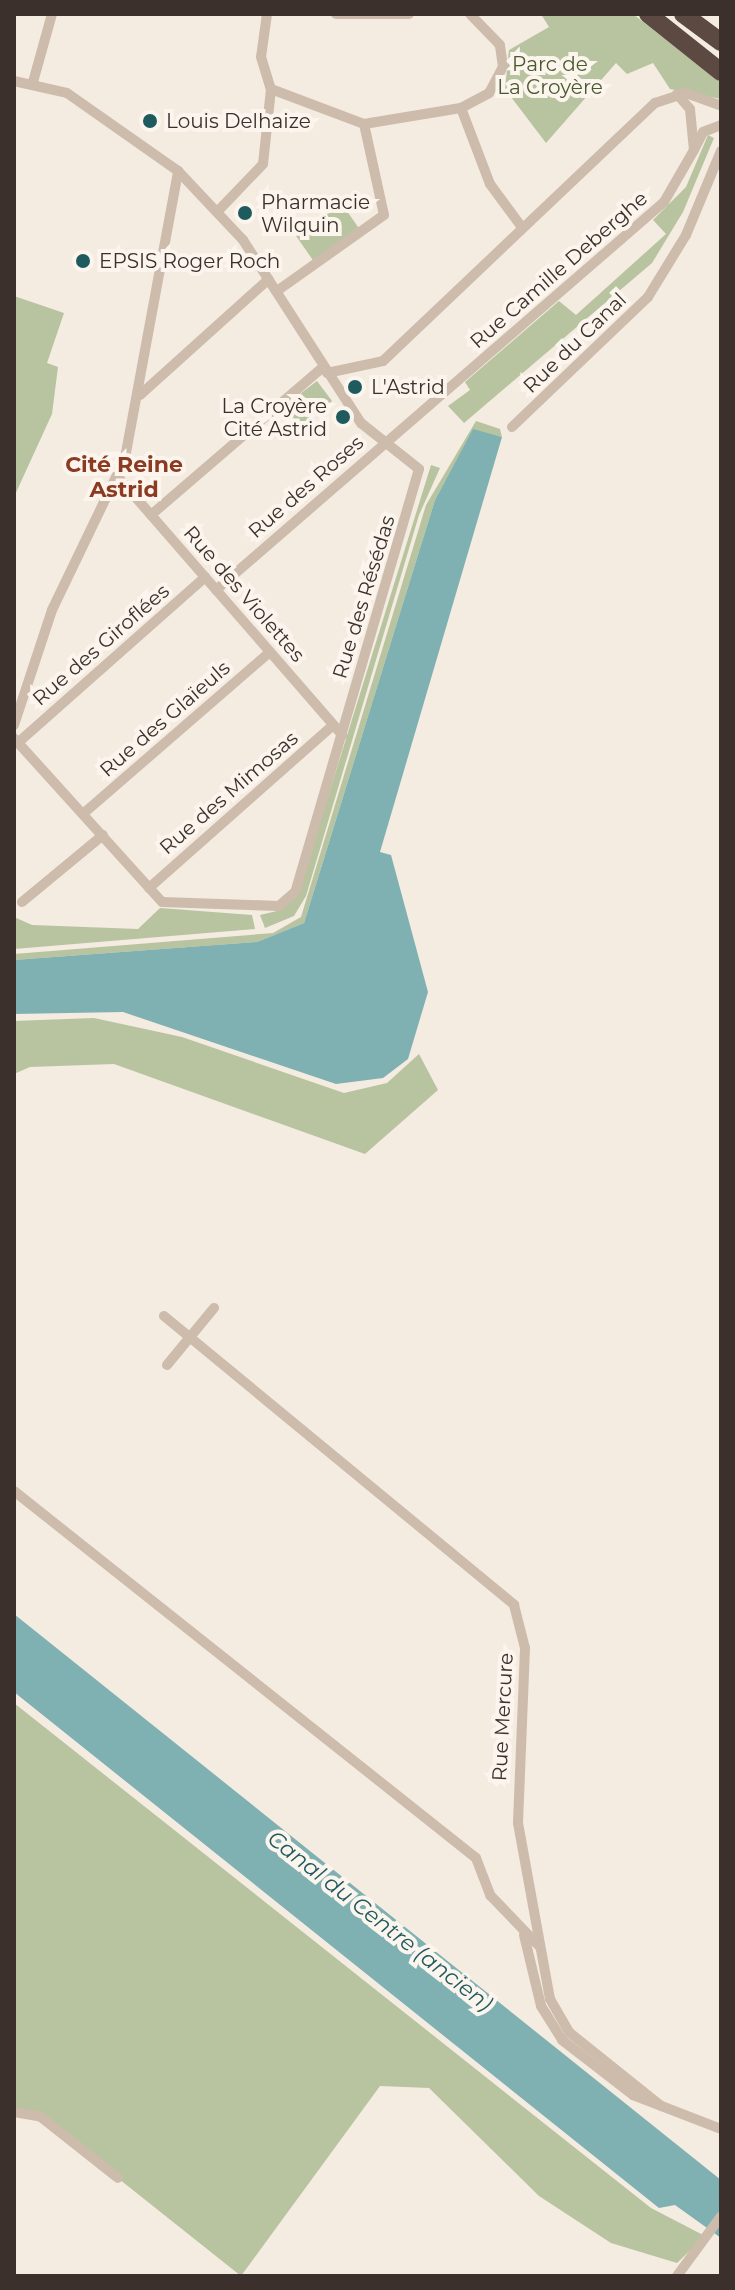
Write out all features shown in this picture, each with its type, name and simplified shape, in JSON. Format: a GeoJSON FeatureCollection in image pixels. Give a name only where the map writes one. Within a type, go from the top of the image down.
{"type":"FeatureCollection","features":[{"type":"Feature","properties":{"kind":"highway"},"geometry":{"type":"LineString","coordinates":[[648,14],[720,71]]}},
{"type":"Feature","properties":{"kind":"highway"},"geometry":{"type":"LineString","coordinates":[[683,14],[721,42]]}},
{"type":"Feature","properties":{"kind":"street"},"geometry":{"type":"LineString","coordinates":[[33,82],[52,14]]}},
{"type":"Feature","properties":{"kind":"street"},"geometry":{"type":"LineString","coordinates":[[218,211],[263,164],[271,89],[261,57],[267,14]]}},
{"type":"Feature","properties":{"kind":"street"},"geometry":{"type":"LineString","coordinates":[[336,14],[409,14]]}},
{"type":"Feature","properties":{"kind":"street"},"geometry":{"type":"LineString","coordinates":[[271,89],[364,124],[461,108],[489,93],[503,67],[496,36],[470,14]]}},
{"type":"Feature","properties":{"kind":"street"},"geometry":{"type":"LineString","coordinates":[[14,81],[33,82],[115,122],[178,171],[218,211],[269,279],[325,370],[383,443]]}},
{"type":"Feature","properties":{"kind":"street"},"geometry":{"type":"LineString","coordinates":[[151,515],[325,370],[383,361],[648,108],[677,94],[721,106]]}},
{"type":"Feature","properties":{"kind":"street"},"geometry":{"type":"LineString","coordinates":[[677,94],[690,109],[694,150]]}},
{"type":"Feature","properties":{"kind":"street"},"geometry":{"type":"LineString","coordinates":[[461,108],[490,184],[521,226]]}},
{"type":"Feature","properties":{"kind":"street"},"geometry":{"type":"LineString","coordinates":[[277,291],[384,215],[364,124]]}},
{"type":"Feature","properties":{"kind":"street","name":"Rue Camille Deberghe"},"geometry":{"type":"LineString","coordinates":[[383,443],[664,202],[703,132],[721,125]]}},
{"type":"Feature","properties":{"kind":"street","name":"Rue du Canal"},"geometry":{"type":"LineString","coordinates":[[512,427],[648,297],[686,235],[721,151]]}},
{"type":"Feature","properties":{"kind":"street"},"geometry":{"type":"LineString","coordinates":[[14,725],[52,610],[118,477],[140,395],[178,171]]}},
{"type":"Feature","properties":{"kind":"street"},"geometry":{"type":"LineString","coordinates":[[140,395],[269,279]]}},
{"type":"Feature","properties":{"kind":"street","name":"Rue des Résédas"},"geometry":{"type":"LineString","coordinates":[[17,739],[149,888],[173,907],[279,906],[295,892],[419,469],[383,443]]}},
{"type":"Feature","properties":{"kind":"street","name":"Rue des Roses"},"geometry":{"type":"LineString","coordinates":[[216,590],[383,443]]}},
{"type":"Feature","properties":{"kind":"street","name":"Rue des Violettes"},"geometry":{"type":"LineString","coordinates":[[118,477],[342,735]]}},
{"type":"Feature","properties":{"kind":"street","name":"Rue des Giroflées"},"geometry":{"type":"LineString","coordinates":[[17,739],[205,577]]}},
{"type":"Feature","properties":{"kind":"street","name":"Rue des Glaïeuls"},"geometry":{"type":"LineString","coordinates":[[84,813],[270,652]]}},
{"type":"Feature","properties":{"kind":"street","name":"Rue des Mimosas"},"geometry":{"type":"LineString","coordinates":[[149,888],[333,725]]}},
{"type":"Feature","properties":{"kind":"street"},"geometry":{"type":"LineString","coordinates":[[22,902],[103,835]]}},
{"type":"Feature","properties":{"kind":"street"},"geometry":{"type":"LineString","coordinates":[[167,1365],[214,1308]]}},
{"type":"Feature","properties":{"kind":"street","name":"Rue Mercure"},"geometry":{"type":"LineString","coordinates":[[164,1316],[514,1605],[525,1648],[518,1823],[540,1947],[562,2022],[661,2106]]}},
{"type":"Feature","properties":{"kind":"street"},"geometry":{"type":"LineString","coordinates":[[14,1491],[476,1858],[490,1895],[540,1947]]}},
{"type":"Feature","properties":{"kind":"street","name":"Rue Mercure"},"geometry":{"type":"LineString","coordinates":[[511,1917],[529,1944],[554,2031],[620,2086],[721,2129]]}},
{"type":"Feature","properties":{"kind":"street"},"geometry":{"type":"LineString","coordinates":[[14,2112],[41,2117],[118,2178]]}},
{"type":"Feature","properties":{"kind":"street"},"geometry":{"type":"LineString","coordinates":[[677,2276],[721,2216]]}},
{"type":"Feature","properties":{"kind":"green space","name":"Parc de La Croyère"},"geometry":{"type":"Polygon","coordinates":[[[541,14],[633,14],[721,83],[721,99],[670,89],[653,63],[627,74],[616,63],[546,143],[505,89],[509,50],[549,27],[541,14]]]}},
{"type":"Feature","properties":{"kind":"green space"},"geometry":{"type":"Polygon","coordinates":[[[708,135],[714,138],[683,212],[652,263],[464,423],[448,406],[470,390],[465,382],[559,301],[576,315],[666,234],[653,220],[686,187],[708,135]]]}},
{"type":"Feature","properties":{"kind":"green space"},"geometry":{"type":"Polygon","coordinates":[[[342,204],[362,233],[316,265],[296,236],[342,204]]]}},
{"type":"Feature","properties":{"kind":"green space"},"geometry":{"type":"Polygon","coordinates":[[[14,296],[64,313],[47,363],[58,367],[52,414],[14,497],[14,296]]]}},
{"type":"Feature","properties":{"kind":"green space"},"geometry":{"type":"Polygon","coordinates":[[[317,381],[332,401],[299,426],[284,406],[317,381]]]}},
{"type":"Feature","properties":{"kind":"green space"},"geometry":{"type":"Polygon","coordinates":[[[476,421],[500,429],[502,437],[473,430],[435,500],[304,923],[257,942],[14,960],[14,954],[273,933],[301,917],[426,505],[476,421]]]}},
{"type":"Feature","properties":{"kind":"green space"},"geometry":{"type":"Polygon","coordinates":[[[431,465],[440,468],[419,515],[306,896],[294,916],[265,928],[260,915],[281,910],[300,887],[431,465]]]}},
{"type":"Feature","properties":{"kind":"green space"},"geometry":{"type":"Polygon","coordinates":[[[160,908],[252,915],[255,929],[14,949],[14,917],[32,925],[138,929],[160,908]]]}},
{"type":"Feature","properties":{"kind":"green space"},"geometry":{"type":"Polygon","coordinates":[[[94,1018],[182,1037],[344,1093],[387,1083],[419,1054],[438,1090],[365,1154],[114,1064],[30,1067],[14,1074],[14,1021],[94,1018]]]}},
{"type":"Feature","properties":{"kind":"green space"},"geometry":{"type":"Polygon","coordinates":[[[14,1703],[651,2208],[705,2236],[677,2263],[611,2243],[539,2196],[429,2088],[380,2086],[241,2276],[41,2117],[14,2112],[14,1703]]]}},
{"type":"Feature","properties":{"kind":"water"},"geometry":{"type":"Polygon","coordinates":[[[473,429],[502,437],[380,852],[391,855],[428,992],[408,1059],[383,1078],[336,1084],[123,1012],[14,1014],[14,960],[257,942],[304,923],[435,500],[473,429]]]}},
{"type":"Feature","properties":{"kind":"water","name":"Canal du Centre (ancien)"},"geometry":{"type":"Polygon","coordinates":[[[14,1614],[721,2180],[721,2238],[675,2205],[659,2208],[14,1692],[14,1614]]]}},
{"type":"Feature","properties":{"kind":"place","name":"Louis Delhaize"},"geometry":{"type":"Point","coordinates":[150,121]}},
{"type":"Feature","properties":{"kind":"place","name":"Pharmacie Wilquin"},"geometry":{"type":"Point","coordinates":[245,213]}},
{"type":"Feature","properties":{"kind":"place","name":"EPSIS Roger Roch"},"geometry":{"type":"Point","coordinates":[83,261]}},
{"type":"Feature","properties":{"kind":"place","name":"L'Astrid"},"geometry":{"type":"Point","coordinates":[355,387]}},
{"type":"Feature","properties":{"kind":"place","name":"La Croyère Cité Astrid"},"geometry":{"type":"Point","coordinates":[343,417]}},
{"type":"Feature","properties":{"kind":"district","name":"Cité Reine Astrid"},"geometry":{"type":"Point","coordinates":[124,476]}}]}
